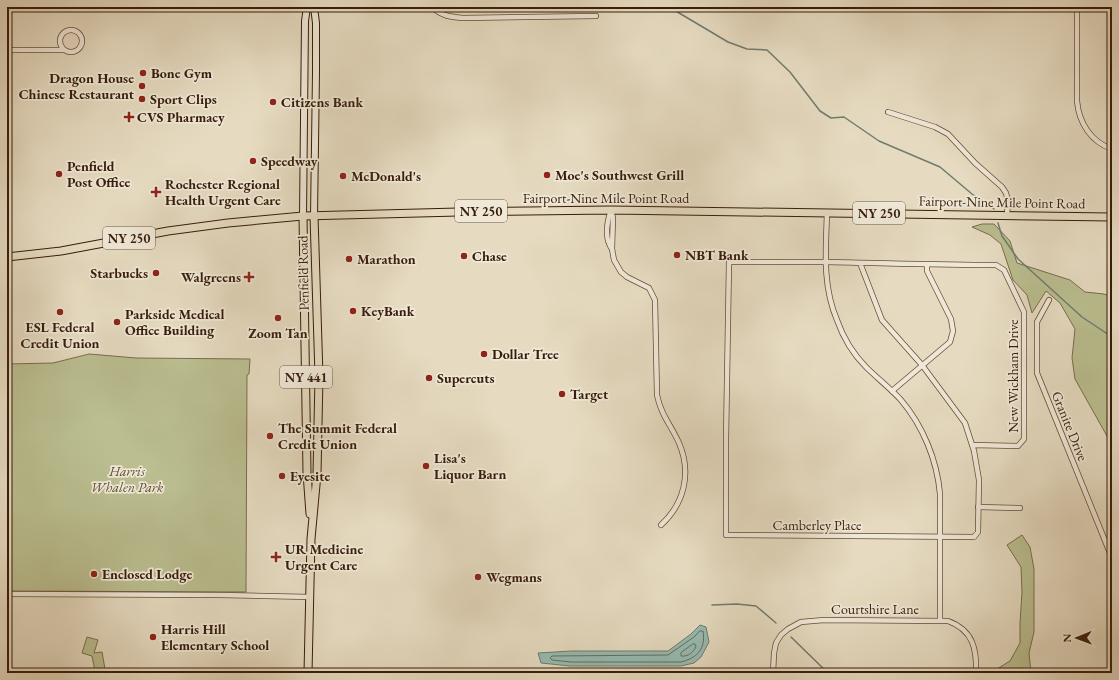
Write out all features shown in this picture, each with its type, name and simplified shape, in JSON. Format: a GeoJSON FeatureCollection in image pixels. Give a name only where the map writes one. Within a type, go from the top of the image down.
{"type":"FeatureCollection","features":[{"type":"Feature","properties":{"kind":"main road","name":"Penfield Road"},"geometry":{"type":"LineString","coordinates":[[307,7],[305,21],[304,66],[304,216],[307,474],[311,539]]}},
{"type":"Feature","properties":{"kind":"main road","name":"Penfield Road"},"geometry":{"type":"LineString","coordinates":[[308,673],[311,539],[317,474],[319,376],[314,216],[316,23],[314,7]]}},
{"type":"Feature","properties":{"kind":"main road","name":"Fairport-Nine Mile Point Road"},"geometry":{"type":"LineString","coordinates":[[7,257],[61,251],[168,231],[228,223],[304,216],[611,210],[1112,217]]}},
{"type":"Feature","properties":{"kind":"street"},"geometry":{"type":"LineString","coordinates":[[432,7],[440,13],[448,16],[459,17],[596,16]]}},
{"type":"Feature","properties":{"kind":"street"},"geometry":{"type":"LineString","coordinates":[[913,8],[933,7]]}},
{"type":"Feature","properties":{"kind":"street"},"geometry":{"type":"LineString","coordinates":[[1076,7],[1077,101],[1079,115],[1093,138],[1104,146],[1112,149]]}},
{"type":"Feature","properties":{"kind":"street"},"geometry":{"type":"LineString","coordinates":[[7,50],[64,50],[74,52],[82,45],[82,38],[78,32],[67,30],[61,35],[60,43],[64,50]]}},
{"type":"Feature","properties":{"kind":"street"},"geometry":{"type":"LineString","coordinates":[[888,112],[935,127],[948,134],[978,166],[1002,187],[1008,201],[1007,215]]}},
{"type":"Feature","properties":{"kind":"street"},"geometry":{"type":"LineString","coordinates":[[611,210],[613,218],[612,249],[614,260],[621,272],[627,277],[649,288],[655,300],[657,395],[662,412],[684,457],[686,470],[684,488],[677,506],[660,525]]}},
{"type":"Feature","properties":{"kind":"street"},"geometry":{"type":"LineString","coordinates":[[827,212],[825,262],[830,299],[835,317],[856,356],[892,391],[918,424],[932,455],[940,484],[940,620]]}},
{"type":"Feature","properties":{"kind":"street","name":"New Wickham Drive"},"geometry":{"type":"LineString","coordinates":[[726,439],[729,262],[996,265],[1004,270],[1024,312],[1024,439],[1018,446],[972,445]]}},
{"type":"Feature","properties":{"kind":"street","name":"Camberley Place"},"geometry":{"type":"LineString","coordinates":[[726,439],[726,535],[974,537],[978,532],[978,480],[972,445],[965,423],[922,365],[882,320],[860,263]]}},
{"type":"Feature","properties":{"kind":"street"},"geometry":{"type":"LineString","coordinates":[[892,391],[950,342],[953,331],[951,319],[927,271],[926,265]]}},
{"type":"Feature","properties":{"kind":"street","name":"Granite Drive"},"geometry":{"type":"LineString","coordinates":[[1049,300],[1037,322],[1037,373],[1112,558]]}},
{"type":"Feature","properties":{"kind":"street"},"geometry":{"type":"LineString","coordinates":[[978,507],[1020,508]]}},
{"type":"Feature","properties":{"kind":"street"},"geometry":{"type":"LineString","coordinates":[[7,594],[310,597]]}},
{"type":"Feature","properties":{"kind":"street","name":"Courtshire Lane"},"geometry":{"type":"LineString","coordinates":[[773,673],[776,643],[781,636],[788,629],[802,622],[824,620],[948,621],[956,624],[968,634],[975,650],[976,673]]}},
{"type":"Feature","properties":{"kind":"green space"},"geometry":{"type":"Polygon","coordinates":[[[982,224],[994,224],[1010,241],[1017,263],[1070,280],[1085,292],[1104,294],[1112,297],[1112,445],[1075,379],[1072,358],[1075,329],[1060,303],[1046,291],[1032,313],[1027,295],[1013,280],[1001,244],[990,235],[972,227],[982,224]]]}},
{"type":"Feature","properties":{"kind":"green space","name":"Harris Whalen Park"},"geometry":{"type":"Polygon","coordinates":[[[89,354],[136,358],[250,359],[249,374],[247,375],[246,592],[7,591],[7,364],[53,363],[89,354]]]}},
{"type":"Feature","properties":{"kind":"green space"},"geometry":{"type":"Polygon","coordinates":[[[1022,535],[1030,547],[1034,569],[1034,632],[1029,653],[1031,673],[998,673],[997,669],[1010,661],[1020,643],[1022,592],[1021,567],[1007,545],[1022,535]]]}},
{"type":"Feature","properties":{"kind":"green space"},"geometry":{"type":"Polygon","coordinates":[[[87,637],[98,640],[94,653],[102,652],[105,669],[95,671],[92,656],[82,653],[87,637]]]}},
{"type":"Feature","properties":{"kind":"water"},"geometry":{"type":"Polygon","coordinates":[[[700,625],[706,627],[709,642],[701,657],[694,663],[681,666],[570,666],[541,663],[538,653],[571,651],[668,651],[691,634],[700,625]]]}},
{"type":"Feature","properties":{"kind":"waterway"},"geometry":{"type":"LineString","coordinates":[[669,7],[728,42],[747,49],[767,50],[790,72],[820,111],[831,118],[844,117],[879,141],[940,167],[972,194],[994,209]]}},
{"type":"Feature","properties":{"kind":"waterway"},"geometry":{"type":"LineString","coordinates":[[998,223],[1002,236],[1018,259],[1082,317],[1112,337]]}},
{"type":"Feature","properties":{"kind":"waterway"},"geometry":{"type":"LineString","coordinates":[[712,605],[737,604],[756,606],[776,623]]}},
{"type":"Feature","properties":{"kind":"waterway"},"geometry":{"type":"LineString","coordinates":[[791,637],[828,673]]}},
{"type":"Feature","properties":{"kind":"place","name":"Bone Gym"},"geometry":{"type":"Point","coordinates":[143,73]}},
{"type":"Feature","properties":{"kind":"place","name":"Dragon House Chinese Restaurant"},"geometry":{"type":"Point","coordinates":[142,86]}},
{"type":"Feature","properties":{"kind":"place","name":"Sport Clips"},"geometry":{"type":"Point","coordinates":[142,99]}},
{"type":"Feature","properties":{"kind":"place","name":"Citizens Bank"},"geometry":{"type":"Point","coordinates":[273,102]}},
{"type":"Feature","properties":{"kind":"place","name":"CVS Pharmacy"},"geometry":{"type":"Point","coordinates":[129,117]}},
{"type":"Feature","properties":{"kind":"place","name":"Speedway"},"geometry":{"type":"Point","coordinates":[253,161]}},
{"type":"Feature","properties":{"kind":"place","name":"Penfield Post Office"},"geometry":{"type":"Point","coordinates":[59,174]}},
{"type":"Feature","properties":{"kind":"place","name":"Moe's Southwest Grill"},"geometry":{"type":"Point","coordinates":[547,175]}},
{"type":"Feature","properties":{"kind":"place","name":"McDonald's"},"geometry":{"type":"Point","coordinates":[343,176]}},
{"type":"Feature","properties":{"kind":"place","name":"Rochester Regional Health Urgent Care"},"geometry":{"type":"Point","coordinates":[156,192]}},
{"type":"Feature","properties":{"kind":"place","name":"NBT Bank"},"geometry":{"type":"Point","coordinates":[677,255]}},
{"type":"Feature","properties":{"kind":"place","name":"Chase"},"geometry":{"type":"Point","coordinates":[464,256]}},
{"type":"Feature","properties":{"kind":"place","name":"Marathon"},"geometry":{"type":"Point","coordinates":[349,259]}},
{"type":"Feature","properties":{"kind":"place","name":"Starbucks"},"geometry":{"type":"Point","coordinates":[156,273]}},
{"type":"Feature","properties":{"kind":"place","name":"Walgreens"},"geometry":{"type":"Point","coordinates":[249,277]}},
{"type":"Feature","properties":{"kind":"place","name":"KeyBank"},"geometry":{"type":"Point","coordinates":[353,311]}},
{"type":"Feature","properties":{"kind":"place","name":"ESL Federal Credit Union"},"geometry":{"type":"Point","coordinates":[60,312]}},
{"type":"Feature","properties":{"kind":"place","name":"Zoom Tan"},"geometry":{"type":"Point","coordinates":[278,318]}},
{"type":"Feature","properties":{"kind":"place","name":"Parkside Medical Office Building"},"geometry":{"type":"Point","coordinates":[117,322]}},
{"type":"Feature","properties":{"kind":"place","name":"Dollar Tree"},"geometry":{"type":"Point","coordinates":[484,354]}},
{"type":"Feature","properties":{"kind":"place","name":"Supercuts"},"geometry":{"type":"Point","coordinates":[429,378]}},
{"type":"Feature","properties":{"kind":"place","name":"Target"},"geometry":{"type":"Point","coordinates":[562,394]}},
{"type":"Feature","properties":{"kind":"place","name":"The Summit Federal Credit Union"},"geometry":{"type":"Point","coordinates":[270,436]}},
{"type":"Feature","properties":{"kind":"place","name":"Lisa's Liquor Barn"},"geometry":{"type":"Point","coordinates":[426,466]}},
{"type":"Feature","properties":{"kind":"place","name":"Eyesite"},"geometry":{"type":"Point","coordinates":[282,476]}},
{"type":"Feature","properties":{"kind":"place","name":"UR Medicine Urgent Care"},"geometry":{"type":"Point","coordinates":[276,557]}},
{"type":"Feature","properties":{"kind":"place","name":"Enclosed Lodge"},"geometry":{"type":"Point","coordinates":[94,574]}},
{"type":"Feature","properties":{"kind":"place","name":"Wegmans"},"geometry":{"type":"Point","coordinates":[478,577]}},
{"type":"Feature","properties":{"kind":"place","name":"Harris Hill Elementary School"},"geometry":{"type":"Point","coordinates":[153,637]}}]}
